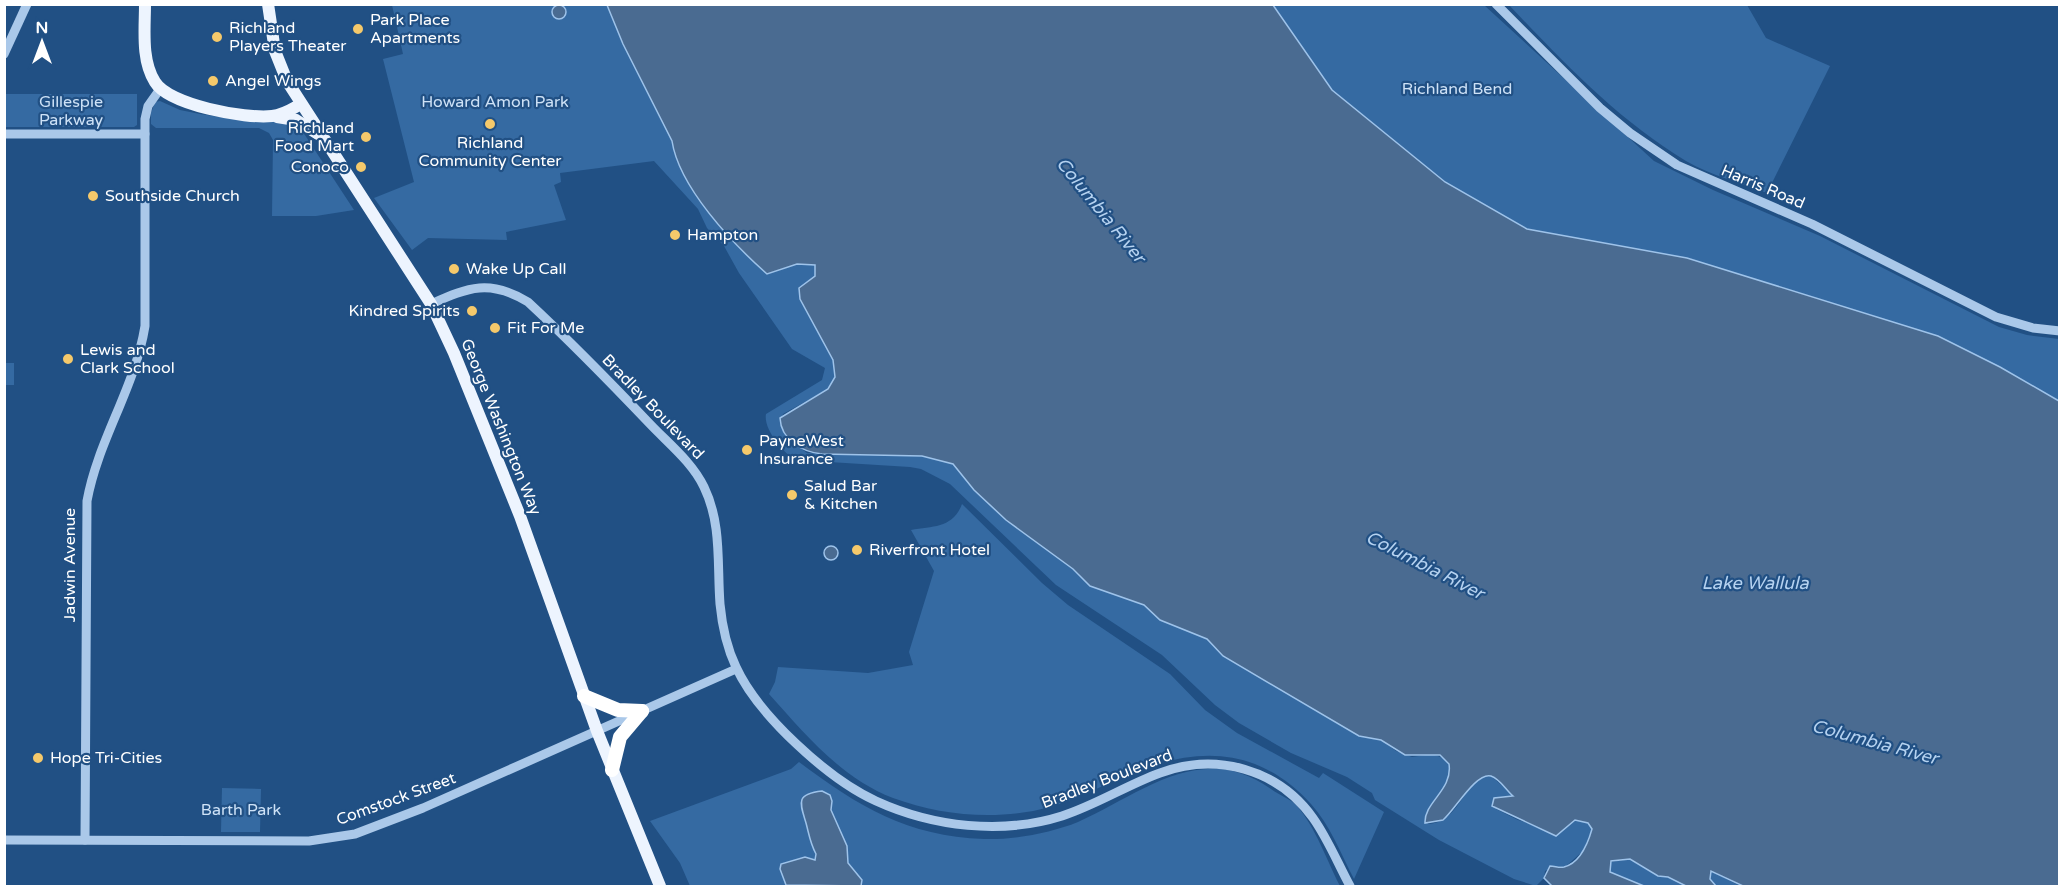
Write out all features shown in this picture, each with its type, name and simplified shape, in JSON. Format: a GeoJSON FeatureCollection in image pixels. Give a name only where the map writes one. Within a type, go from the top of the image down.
{"type":"FeatureCollection","features":[{"type":"Feature","properties":{"kind":"highway"},"geometry":{"type":"LineString","coordinates":[[584,696],[618,710],[642,711]]}},
{"type":"Feature","properties":{"kind":"highway"},"geometry":{"type":"LineString","coordinates":[[612,770],[620,737],[642,711]]}},
{"type":"Feature","properties":{"kind":"main road"},"geometry":{"type":"LineString","coordinates":[[145,4],[146,58],[153,78],[160,89],[190,104],[296,120],[324,138]]}},
{"type":"Feature","properties":{"kind":"main road","name":"George Washington Way"},"geometry":{"type":"LineString","coordinates":[[268,4],[278,59],[301,104],[431,304],[454,353],[520,516],[612,770],[660,886]]}},
{"type":"Feature","properties":{"kind":"main road"},"geometry":{"type":"LineString","coordinates":[[272,116],[301,104]]}},
{"type":"Feature","properties":{"kind":"street"},"geometry":{"type":"LineString","coordinates":[[4,54],[27,4]]}},
{"type":"Feature","properties":{"kind":"street","name":"Harris Road"},"geometry":{"type":"LineString","coordinates":[[1496,4],[1600,108],[1640,140],[1677,165],[1812,224],[1996,317],[2032,328],[2060,332]]}},
{"type":"Feature","properties":{"kind":"street","name":"Jadwin Avenue"},"geometry":{"type":"LineString","coordinates":[[85,840],[87,501],[101,451],[140,356],[145,326],[145,134],[147,108],[160,89]]}},
{"type":"Feature","properties":{"kind":"street"},"geometry":{"type":"LineString","coordinates":[[4,134],[145,134]]}},
{"type":"Feature","properties":{"kind":"street","name":"Bradley Boulevard"},"geometry":{"type":"LineString","coordinates":[[431,304],[454,293],[481,287],[500,288],[528,302],[694,469],[712,507],[717,528],[720,606],[726,638],[736,669],[763,708],[813,759],[857,791],[902,811],[955,824],[999,826],[1062,816],[1179,766],[1228,765],[1271,780],[1304,806],[1317,823],[1350,886]]}},
{"type":"Feature","properties":{"kind":"street","name":"Comstock Street"},"geometry":{"type":"LineString","coordinates":[[4,840],[309,841],[340,837],[423,808],[736,669]]}},
{"type":"Feature","properties":{"kind":"green space","name":"Howard Amon Park"},"geometry":{"type":"Polygon","coordinates":[[[392,5],[607,5],[623,44],[672,141],[685,175],[710,212],[767,274],[797,264],[815,265],[815,276],[799,288],[800,299],[833,360],[835,377],[828,389],[783,414],[780,422],[791,441],[807,453],[922,456],[953,464],[974,490],[1006,520],[1073,569],[1090,586],[1144,605],[1160,620],[1207,639],[1223,656],[1359,736],[1381,740],[1396,751],[1412,757],[1432,754],[1446,759],[1449,764],[1449,781],[1425,816],[1428,824],[1439,822],[1448,816],[1474,783],[1491,776],[1514,796],[1498,797],[1496,809],[1518,820],[1560,833],[1575,820],[1588,823],[1592,829],[1583,851],[1565,867],[1555,866],[1545,871],[1544,878],[1536,886],[1514,879],[1439,840],[1375,800],[1372,793],[1347,777],[1291,753],[1239,723],[1215,705],[1162,655],[1056,585],[950,484],[921,469],[797,460],[786,453],[771,434],[766,414],[822,380],[825,368],[792,349],[739,273],[724,246],[707,228],[698,209],[654,161],[560,173],[561,182],[554,185],[566,220],[506,232],[507,240],[428,238],[412,250],[374,198],[414,182],[383,59],[403,54],[392,5]]]}},
{"type":"Feature","properties":{"kind":"green space","name":"Richland Bend"},"geometry":{"type":"Polygon","coordinates":[[[1273,5],[1484,5],[1654,161],[1713,190],[1820,236],[1999,327],[2027,335],[2059,339],[2059,401],[2000,367],[1871,315],[1687,258],[1527,229],[1445,182],[1332,90],[1273,5]]]}},
{"type":"Feature","properties":{"kind":"green space"},"geometry":{"type":"Polygon","coordinates":[[[1509,5],[1747,5],[1766,38],[1830,66],[1767,193],[1705,170],[1661,145],[1592,89],[1509,5]]]}},
{"type":"Feature","properties":{"kind":"green space","name":"Gillespie Parkway"},"geometry":{"type":"Polygon","coordinates":[[[5,94],[137,94],[137,125],[134,127],[5,127],[5,94]]]}},
{"type":"Feature","properties":{"kind":"green space"},"geometry":{"type":"Polygon","coordinates":[[[160,101],[180,110],[200,114],[254,122],[285,120],[299,126],[354,210],[316,216],[272,216],[273,140],[269,133],[259,128],[156,128],[151,124],[151,113],[155,102],[160,101]]]}},
{"type":"Feature","properties":{"kind":"green space"},"geometry":{"type":"Polygon","coordinates":[[[5,363],[14,363],[14,385],[5,385],[5,363]]]}},
{"type":"Feature","properties":{"kind":"green space"},"geometry":{"type":"Polygon","coordinates":[[[962,504],[1042,583],[1068,605],[1170,674],[1205,710],[1237,733],[1319,778],[1323,773],[1384,812],[1354,879],[1330,830],[1311,804],[1293,787],[1274,774],[1255,764],[1235,758],[1192,757],[1170,761],[1134,772],[1050,807],[991,815],[931,809],[893,798],[857,779],[825,754],[769,694],[775,682],[778,667],[868,673],[913,665],[909,652],[934,571],[911,530],[948,522],[962,504]]]}},
{"type":"Feature","properties":{"kind":"green space"},"geometry":{"type":"Polygon","coordinates":[[[799,762],[842,793],[885,816],[931,832],[984,839],[1019,837],[1056,829],[1078,822],[1172,776],[1196,770],[1220,769],[1245,775],[1294,804],[1316,834],[1340,886],[690,886],[680,863],[650,821],[791,769],[799,762]]]}},
{"type":"Feature","properties":{"kind":"green space","name":"Barth Park"},"geometry":{"type":"Polygon","coordinates":[[[222,788],[261,789],[260,832],[221,832],[222,788]]]}},
{"type":"Feature","properties":{"kind":"green space"},"geometry":{"type":"Polygon","coordinates":[[[1630,859],[1658,876],[1668,877],[1686,886],[1644,886],[1610,872],[1610,862],[1630,859]]]}},
{"type":"Feature","properties":{"kind":"green space"},"geometry":{"type":"Polygon","coordinates":[[[1711,871],[1743,886],[1716,886],[1710,879],[1711,871]]]}},
{"type":"Feature","properties":{"kind":"water"},"geometry":{"type":"Polygon","coordinates":[[[556,5],[562,5],[566,12],[562,19],[556,19],[552,15],[552,9],[556,5]]]}},
{"type":"Feature","properties":{"kind":"water","name":"Lake Wallula"},"geometry":{"type":"Polygon","coordinates":[[[607,5],[1273,5],[1332,90],[1445,182],[1527,229],[1687,258],[1938,336],[2000,367],[2059,401],[2059,886],[1743,886],[1711,871],[1710,879],[1716,886],[1686,886],[1668,877],[1658,876],[1630,859],[1611,861],[1610,872],[1644,886],[1552,886],[1544,878],[1550,866],[1564,867],[1579,857],[1592,829],[1588,823],[1575,820],[1556,836],[1492,806],[1494,798],[1513,796],[1494,777],[1485,776],[1472,786],[1443,820],[1425,823],[1429,809],[1443,789],[1449,773],[1449,764],[1440,755],[1405,755],[1381,740],[1359,736],[1223,656],[1207,639],[1160,620],[1144,605],[1090,586],[1073,569],[1006,520],[974,490],[953,464],[922,456],[822,454],[800,448],[784,433],[780,418],[828,389],[835,377],[833,360],[800,299],[799,288],[815,276],[815,265],[797,264],[767,274],[738,247],[709,213],[685,177],[672,141],[623,44],[607,5]]]}},
{"type":"Feature","properties":{"kind":"water"},"geometry":{"type":"Polygon","coordinates":[[[831,546],[836,548],[838,553],[836,558],[831,560],[826,558],[824,553],[826,548],[831,546]]]}},
{"type":"Feature","properties":{"kind":"water"},"geometry":{"type":"Polygon","coordinates":[[[822,791],[830,795],[831,810],[847,846],[848,863],[862,880],[861,886],[786,885],[780,869],[781,864],[805,857],[815,860],[816,854],[801,805],[803,797],[807,794],[822,791]]]}},
{"type":"Feature","properties":{"kind":"place","name":"Park Place Apartments"},"geometry":{"type":"Point","coordinates":[358,29]}},
{"type":"Feature","properties":{"kind":"place","name":"Richland Players Theater"},"geometry":{"type":"Point","coordinates":[217,37]}},
{"type":"Feature","properties":{"kind":"place","name":"Angel Wings"},"geometry":{"type":"Point","coordinates":[213,81]}},
{"type":"Feature","properties":{"kind":"place","name":"Richland Community Center"},"geometry":{"type":"Point","coordinates":[490,124]}},
{"type":"Feature","properties":{"kind":"place","name":"Richland Food Mart"},"geometry":{"type":"Point","coordinates":[366,137]}},
{"type":"Feature","properties":{"kind":"place","name":"Conoco"},"geometry":{"type":"Point","coordinates":[361,167]}},
{"type":"Feature","properties":{"kind":"place","name":"Southside Church"},"geometry":{"type":"Point","coordinates":[93,196]}},
{"type":"Feature","properties":{"kind":"place","name":"Hampton"},"geometry":{"type":"Point","coordinates":[675,235]}},
{"type":"Feature","properties":{"kind":"place","name":"Wake Up Call"},"geometry":{"type":"Point","coordinates":[454,269]}},
{"type":"Feature","properties":{"kind":"place","name":"Kindred Spirits"},"geometry":{"type":"Point","coordinates":[472,311]}},
{"type":"Feature","properties":{"kind":"place","name":"Fit For Me"},"geometry":{"type":"Point","coordinates":[495,328]}},
{"type":"Feature","properties":{"kind":"place","name":"Lewis and Clark School"},"geometry":{"type":"Point","coordinates":[68,359]}},
{"type":"Feature","properties":{"kind":"place","name":"PayneWest Insurance"},"geometry":{"type":"Point","coordinates":[747,450]}},
{"type":"Feature","properties":{"kind":"place","name":"Salud Bar & Kitchen"},"geometry":{"type":"Point","coordinates":[792,495]}},
{"type":"Feature","properties":{"kind":"place","name":"Riverfront Hotel"},"geometry":{"type":"Point","coordinates":[857,550]}},
{"type":"Feature","properties":{"kind":"place","name":"Hope Tri-Cities"},"geometry":{"type":"Point","coordinates":[38,758]}},
{"type":"Feature","properties":{"kind":"water label","name":"Columbia River"},"geometry":{"type":"Point","coordinates":[1101,210]}},
{"type":"Feature","properties":{"kind":"water label","name":"Columbia River"},"geometry":{"type":"Point","coordinates":[1425,565]}},
{"type":"Feature","properties":{"kind":"water label","name":"Columbia River"},"geometry":{"type":"Point","coordinates":[1875,742]}}]}
